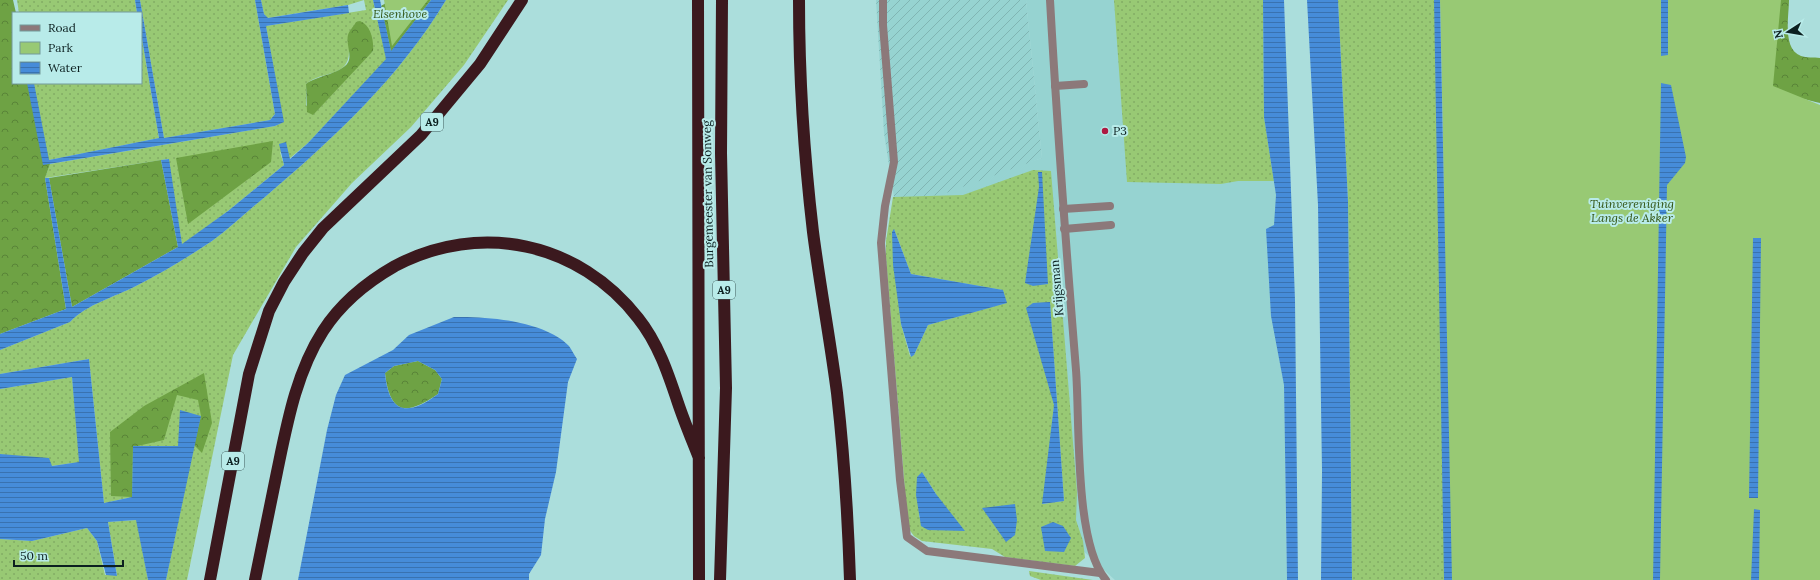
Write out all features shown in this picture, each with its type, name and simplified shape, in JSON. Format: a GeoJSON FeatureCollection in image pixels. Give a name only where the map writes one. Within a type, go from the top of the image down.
{"type":"FeatureCollection","features":[{"type":"Feature","properties":{"kind":"highway","name":"A9"},"geometry":{"type":"LineString","coordinates":[[210,580],[249,374],[269,312],[284,282],[303,253],[324,228],[421,135],[480,64],[522,0]]}},
{"type":"Feature","properties":{"kind":"highway","name":"Burgemeester van Sonweg"},"geometry":{"type":"LineString","coordinates":[[698,0],[699,580]]}},
{"type":"Feature","properties":{"kind":"highway","name":"Burgemeester van Sonweg"},"geometry":{"type":"LineString","coordinates":[[720,580],[726,388],[720,153],[722,0]]}},
{"type":"Feature","properties":{"kind":"highway"},"geometry":{"type":"LineString","coordinates":[[799,0],[805,146],[813,232],[837,401],[849,526],[850,580]]}},
{"type":"Feature","properties":{"kind":"highway","name":"A9"},"geometry":{"type":"LineString","coordinates":[[255,580],[284,441],[305,364],[323,331],[340,309],[355,294],[375,277],[405,261],[430,251],[452,245],[483,241],[508,243],[542,250],[569,261],[594,275],[616,293],[639,318],[656,345],[667,369],[678,404],[699,458]]}},
{"type":"Feature","properties":{"kind":"street"},"geometry":{"type":"LineString","coordinates":[[883,0],[883,25],[894,162],[885,206],[881,243],[900,480],[907,537],[928,551],[1100,573]]}},
{"type":"Feature","properties":{"kind":"street","name":"Krijgsman"},"geometry":{"type":"LineString","coordinates":[[1050,0],[1064,229],[1076,373],[1080,472],[1084,512],[1089,541],[1100,573],[1106,580]]}},
{"type":"Feature","properties":{"kind":"street"},"geometry":{"type":"LineString","coordinates":[[1055,86],[1084,84]]}},
{"type":"Feature","properties":{"kind":"street"},"geometry":{"type":"LineString","coordinates":[[1063,210],[1110,206]]}},
{"type":"Feature","properties":{"kind":"street"},"geometry":{"type":"LineString","coordinates":[[1064,229],[1111,225]]}},
{"type":"Feature","properties":{"kind":"shaded area"},"geometry":{"type":"Polygon","coordinates":[[[876,0],[1026,0],[1042,158],[946,193],[895,204],[884,133],[876,0]]]}},
{"type":"Feature","properties":{"kind":"shaded area"},"geometry":{"type":"Polygon","coordinates":[[[1026,0],[1276,0],[1279,55],[1287,580],[1115,580],[1069,538],[895,204],[1042,158],[1026,0]]]}},
{"type":"Feature","properties":{"kind":"green space"},"geometry":{"type":"Polygon","coordinates":[[[0,0],[13,0],[16,12],[12,12],[12,84],[32,84],[50,164],[45,178],[66,309],[0,334],[0,0]]]}},
{"type":"Feature","properties":{"kind":"green space"},"geometry":{"type":"Polygon","coordinates":[[[17,0],[135,0],[137,12],[19,12],[17,0]]]}},
{"type":"Feature","properties":{"kind":"green space"},"geometry":{"type":"Polygon","coordinates":[[[140,0],[255,0],[275,114],[270,120],[164,138],[140,0]]]}},
{"type":"Feature","properties":{"kind":"green space"},"geometry":{"type":"Polygon","coordinates":[[[261,0],[364,0],[348,5],[267,18],[264,14],[261,0]]]}},
{"type":"Feature","properties":{"kind":"green space"},"geometry":{"type":"Polygon","coordinates":[[[364,0],[373,0],[387,59],[308,143],[289,159],[280,152],[284,165],[228,211],[182,245],[168,159],[45,178],[50,164],[275,126],[283,122],[266,26],[366,10],[364,0]],[[349,50],[348,59],[345,65],[340,69],[312,80],[306,84],[306,106],[373,51],[349,50]]]}},
{"type":"Feature","properties":{"kind":"green space","name":"Elsenhove"},"geometry":{"type":"Polygon","coordinates":[[[384,0],[428,0],[392,46],[384,0]]]}},
{"type":"Feature","properties":{"kind":"green space","name":"Elsenhove"},"geometry":{"type":"Polygon","coordinates":[[[391,0],[431,0],[391,52],[381,6],[391,0]]]}},
{"type":"Feature","properties":{"kind":"green space"},"geometry":{"type":"Polygon","coordinates":[[[446,0],[508,0],[464,65],[411,127],[352,183],[296,247],[233,355],[187,580],[166,580],[200,416],[178,446],[132,497],[104,503],[89,359],[0,374],[0,350],[70,322],[85,310],[136,286],[165,270],[219,236],[316,153],[364,106],[408,55],[446,0]]]}},
{"type":"Feature","properties":{"kind":"green space"},"geometry":{"type":"Polygon","coordinates":[[[1114,0],[1263,0],[1264,117],[1274,181],[1238,181],[1221,184],[1127,182],[1114,0]]]}},
{"type":"Feature","properties":{"kind":"green space"},"geometry":{"type":"Polygon","coordinates":[[[1338,0],[1436,0],[1448,580],[1352,580],[1348,201],[1338,0]]]}},
{"type":"Feature","properties":{"kind":"green space","name":"Tuinvereniging Langs de Akker"},"geometry":{"type":"Polygon","coordinates":[[[1440,0],[1781,0],[1773,86],[1820,105],[1820,580],[1448,580],[1440,0]]]}},
{"type":"Feature","properties":{"kind":"green space"},"geometry":{"type":"Polygon","coordinates":[[[1756,0],[1789,0],[1788,31],[1791,47],[1801,56],[1820,58],[1820,103],[1758,88],[1756,0]]]}},
{"type":"Feature","properties":{"kind":"green space"},"geometry":{"type":"Polygon","coordinates":[[[360,21],[367,26],[371,34],[373,51],[313,115],[307,112],[306,84],[336,71],[347,64],[349,60],[348,35],[356,22],[360,21]]]}},
{"type":"Feature","properties":{"kind":"green space"},"geometry":{"type":"Polygon","coordinates":[[[142,39],[159,138],[49,160],[33,84],[142,84],[142,39]]]}},
{"type":"Feature","properties":{"kind":"green space"},"geometry":{"type":"Polygon","coordinates":[[[273,141],[271,162],[188,224],[176,158],[273,141]]]}},
{"type":"Feature","properties":{"kind":"green space"},"geometry":{"type":"Polygon","coordinates":[[[161,160],[178,247],[72,307],[49,178],[161,160]]]}},
{"type":"Feature","properties":{"kind":"green space"},"geometry":{"type":"Polygon","coordinates":[[[1033,170],[1051,171],[1077,492],[1076,520],[1083,541],[1085,558],[1075,566],[1005,557],[992,549],[922,541],[914,536],[908,528],[886,257],[886,241],[893,197],[963,195],[1033,170]],[[894,229],[901,324],[910,356],[914,355],[928,325],[1006,303],[1003,290],[911,274],[894,229]],[[1050,302],[1033,303],[1054,405],[1043,504],[1064,501],[1050,302]],[[922,472],[919,518],[936,494],[922,472]]]}},
{"type":"Feature","properties":{"kind":"green space"},"geometry":{"type":"Polygon","coordinates":[[[418,361],[435,370],[442,379],[438,394],[417,406],[401,408],[391,397],[387,387],[385,373],[394,366],[418,361]]]}},
{"type":"Feature","properties":{"kind":"green space"},"geometry":{"type":"Polygon","coordinates":[[[204,373],[212,423],[202,453],[194,445],[201,416],[198,400],[177,395],[164,440],[133,447],[132,497],[111,496],[110,432],[144,406],[204,373]]]}},
{"type":"Feature","properties":{"kind":"green space"},"geometry":{"type":"Polygon","coordinates":[[[72,377],[80,462],[51,466],[0,454],[0,389],[72,377]]]}},
{"type":"Feature","properties":{"kind":"green space"},"geometry":{"type":"Polygon","coordinates":[[[137,520],[148,580],[0,580],[0,539],[32,541],[87,528],[97,541],[105,575],[117,575],[108,522],[137,520]]]}},
{"type":"Feature","properties":{"kind":"green space"},"geometry":{"type":"Polygon","coordinates":[[[1029,571],[1093,580],[1041,580],[1030,576],[1029,571]]]}},
{"type":"Feature","properties":{"kind":"water"},"geometry":{"type":"Polygon","coordinates":[[[135,0],[140,0],[164,138],[270,120],[275,114],[255,0],[261,0],[264,14],[268,18],[348,5],[349,13],[266,26],[284,122],[275,126],[43,165],[27,84],[34,84],[49,160],[159,138],[142,39],[142,12],[137,12],[135,0]]]}},
{"type":"Feature","properties":{"kind":"water"},"geometry":{"type":"Polygon","coordinates":[[[373,0],[380,0],[391,51],[431,0],[446,0],[408,55],[364,106],[316,153],[219,236],[165,270],[136,286],[85,310],[70,322],[0,350],[0,334],[66,309],[45,178],[49,178],[72,307],[178,247],[161,160],[169,159],[182,244],[228,211],[284,165],[279,144],[286,142],[290,159],[308,143],[386,59],[373,0]]]}},
{"type":"Feature","properties":{"kind":"water"},"geometry":{"type":"Polygon","coordinates":[[[1263,0],[1284,0],[1295,300],[1298,580],[1287,580],[1284,385],[1271,316],[1266,229],[1274,225],[1276,195],[1264,117],[1263,0]]]}},
{"type":"Feature","properties":{"kind":"water"},"geometry":{"type":"Polygon","coordinates":[[[1307,0],[1338,0],[1348,201],[1352,580],[1321,580],[1322,471],[1318,205],[1307,0]]]}},
{"type":"Feature","properties":{"kind":"water"},"geometry":{"type":"Polygon","coordinates":[[[1434,0],[1440,0],[1452,580],[1444,580],[1434,0]]]}},
{"type":"Feature","properties":{"kind":"water"},"geometry":{"type":"Polygon","coordinates":[[[1661,0],[1668,0],[1668,55],[1661,56],[1661,0]]]}},
{"type":"Feature","properties":{"kind":"water"},"geometry":{"type":"Polygon","coordinates":[[[1661,83],[1671,85],[1686,157],[1685,163],[1667,185],[1660,580],[1653,580],[1661,83]]]}},
{"type":"Feature","properties":{"kind":"water"},"geometry":{"type":"Polygon","coordinates":[[[1038,172],[1042,172],[1048,284],[1033,286],[1025,283],[1039,187],[1038,172]]]}},
{"type":"Feature","properties":{"kind":"water"},"geometry":{"type":"Polygon","coordinates":[[[894,229],[911,274],[1003,290],[1007,303],[928,325],[914,355],[911,357],[901,324],[893,265],[892,232],[894,229]]]}},
{"type":"Feature","properties":{"kind":"water"},"geometry":{"type":"Polygon","coordinates":[[[1753,238],[1761,238],[1758,498],[1749,498],[1753,238]]]}},
{"type":"Feature","properties":{"kind":"water"},"geometry":{"type":"Polygon","coordinates":[[[1050,302],[1064,501],[1042,504],[1054,405],[1026,308],[1033,303],[1050,302]]]}},
{"type":"Feature","properties":{"kind":"water"},"geometry":{"type":"Polygon","coordinates":[[[454,317],[499,319],[546,331],[559,338],[569,346],[577,359],[568,382],[556,472],[545,519],[541,555],[529,574],[529,580],[298,580],[327,430],[336,395],[345,375],[393,350],[409,335],[454,317]],[[418,361],[394,366],[385,373],[387,387],[395,404],[401,408],[409,408],[417,406],[438,394],[442,379],[435,370],[418,361]]]}},
{"type":"Feature","properties":{"kind":"water"},"geometry":{"type":"Polygon","coordinates":[[[89,359],[104,503],[132,497],[133,446],[178,446],[180,410],[201,416],[166,580],[148,580],[136,520],[108,522],[117,576],[106,575],[97,541],[87,528],[32,541],[0,539],[0,454],[49,458],[52,466],[79,462],[72,377],[0,389],[0,374],[89,359]]]}},
{"type":"Feature","properties":{"kind":"water"},"geometry":{"type":"Polygon","coordinates":[[[922,472],[936,494],[965,531],[928,530],[921,526],[916,495],[917,477],[922,472]]]}},
{"type":"Feature","properties":{"kind":"water"},"geometry":{"type":"Polygon","coordinates":[[[1015,504],[1017,520],[1015,535],[1006,542],[982,508],[1015,504]]]}},
{"type":"Feature","properties":{"kind":"water"},"geometry":{"type":"Polygon","coordinates":[[[1754,509],[1760,510],[1759,580],[1751,580],[1754,509]]]}},
{"type":"Feature","properties":{"kind":"water"},"geometry":{"type":"Polygon","coordinates":[[[1053,522],[1063,526],[1071,538],[1064,552],[1045,551],[1041,527],[1053,522]]]}},
{"type":"Feature","properties":{"kind":"place","name":"P3"},"geometry":{"type":"Point","coordinates":[1105,131]}}]}
